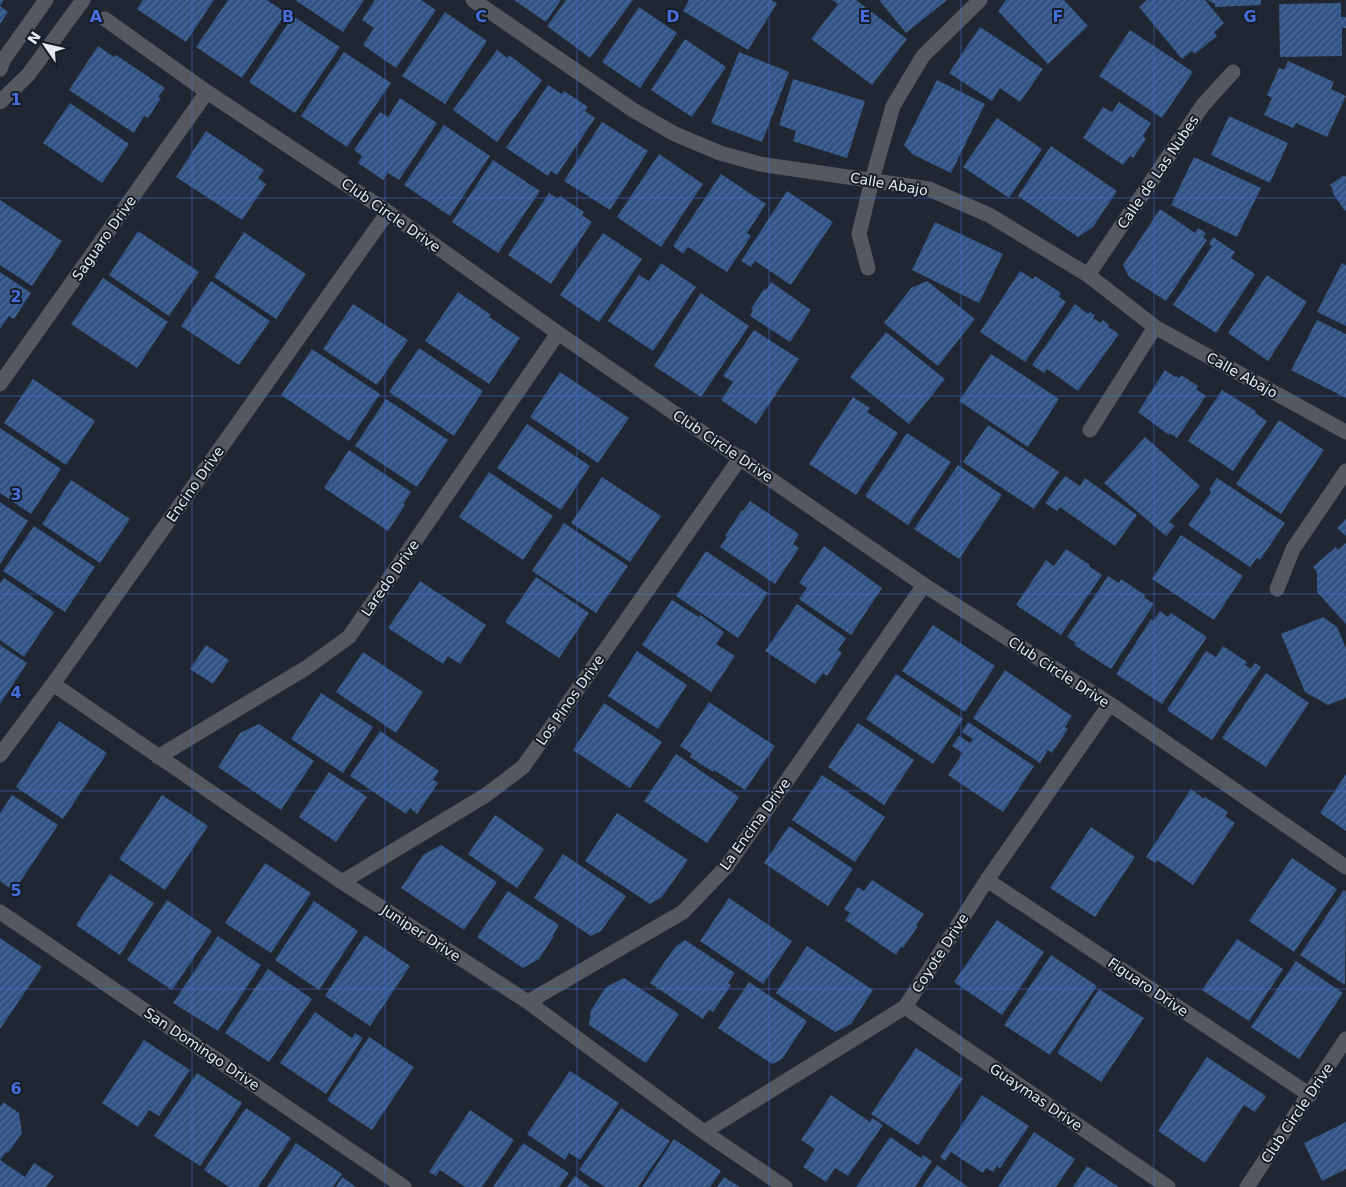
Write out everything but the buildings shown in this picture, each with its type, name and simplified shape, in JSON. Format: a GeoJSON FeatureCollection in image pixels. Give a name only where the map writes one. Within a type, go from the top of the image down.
{"type":"FeatureCollection","features":[{"type":"Feature","properties":{"kind":"street"},"geometry":{"type":"LineString","coordinates":[[2,64],[46,0]]}},
{"type":"Feature","properties":{"kind":"street"},"geometry":{"type":"LineString","coordinates":[[0,102],[28,75],[83,0]]}},
{"type":"Feature","properties":{"kind":"street","name":"Calle Abajo"},"geometry":{"type":"LineString","coordinates":[[473,0],[633,110],[675,134],[720,153],[760,164],[929,189],[989,215],[1088,276],[1155,327],[1346,432]]}},
{"type":"Feature","properties":{"kind":"street"},"geometry":{"type":"LineString","coordinates":[[868,268],[860,234],[872,180],[893,106],[923,56],[980,0]]}},
{"type":"Feature","properties":{"kind":"street","name":"Club Circle Drive"},"geometry":{"type":"LineString","coordinates":[[105,19],[207,92],[388,212],[558,333],[924,584],[1110,704],[1346,867]]}},
{"type":"Feature","properties":{"kind":"street","name":"Calle de Las Nubes"},"geometry":{"type":"LineString","coordinates":[[1088,276],[1204,105],[1233,72]]}},
{"type":"Feature","properties":{"kind":"street","name":"Saguaro Drive"},"geometry":{"type":"LineString","coordinates":[[0,384],[207,92]]}},
{"type":"Feature","properties":{"kind":"street","name":"Encino Drive"},"geometry":{"type":"LineString","coordinates":[[0,755],[53,684],[388,212]]}},
{"type":"Feature","properties":{"kind":"street"},"geometry":{"type":"LineString","coordinates":[[1090,430],[1155,327]]}},
{"type":"Feature","properties":{"kind":"street","name":"Laredo Drive"},"geometry":{"type":"LineString","coordinates":[[158,757],[306,668],[349,637],[558,333]]}},
{"type":"Feature","properties":{"kind":"street","name":"Los Pinos Drive"},"geometry":{"type":"LineString","coordinates":[[342,882],[486,795],[523,767],[741,458]]}},
{"type":"Feature","properties":{"kind":"street"},"geometry":{"type":"LineString","coordinates":[[1277,589],[1293,549],[1346,471]]}},
{"type":"Feature","properties":{"kind":"street","name":"La Encina Drive"},"geometry":{"type":"LineString","coordinates":[[528,1002],[683,912],[727,866],[924,584]]}},
{"type":"Feature","properties":{"kind":"street","name":"Juniper Drive"},"geometry":{"type":"LineString","coordinates":[[53,684],[342,882],[528,1002],[704,1132],[785,1187]]}},
{"type":"Feature","properties":{"kind":"street","name":"Coyote Drive"},"geometry":{"type":"LineString","coordinates":[[704,1132],[905,1007],[987,880],[1110,704]]}},
{"type":"Feature","properties":{"kind":"street","name":"Figuaro Drive"},"geometry":{"type":"LineString","coordinates":[[987,880],[1310,1095]]}},
{"type":"Feature","properties":{"kind":"street","name":"San Domingo Drive"},"geometry":{"type":"LineString","coordinates":[[0,912],[404,1187]]}},
{"type":"Feature","properties":{"kind":"street","name":"Guaymas Drive"},"geometry":{"type":"LineString","coordinates":[[905,1007],[1168,1187]]}},
{"type":"Feature","properties":{"kind":"street","name":"Club Circle Drive"},"geometry":{"type":"LineString","coordinates":[[1247,1187],[1346,1039]]}}]}
